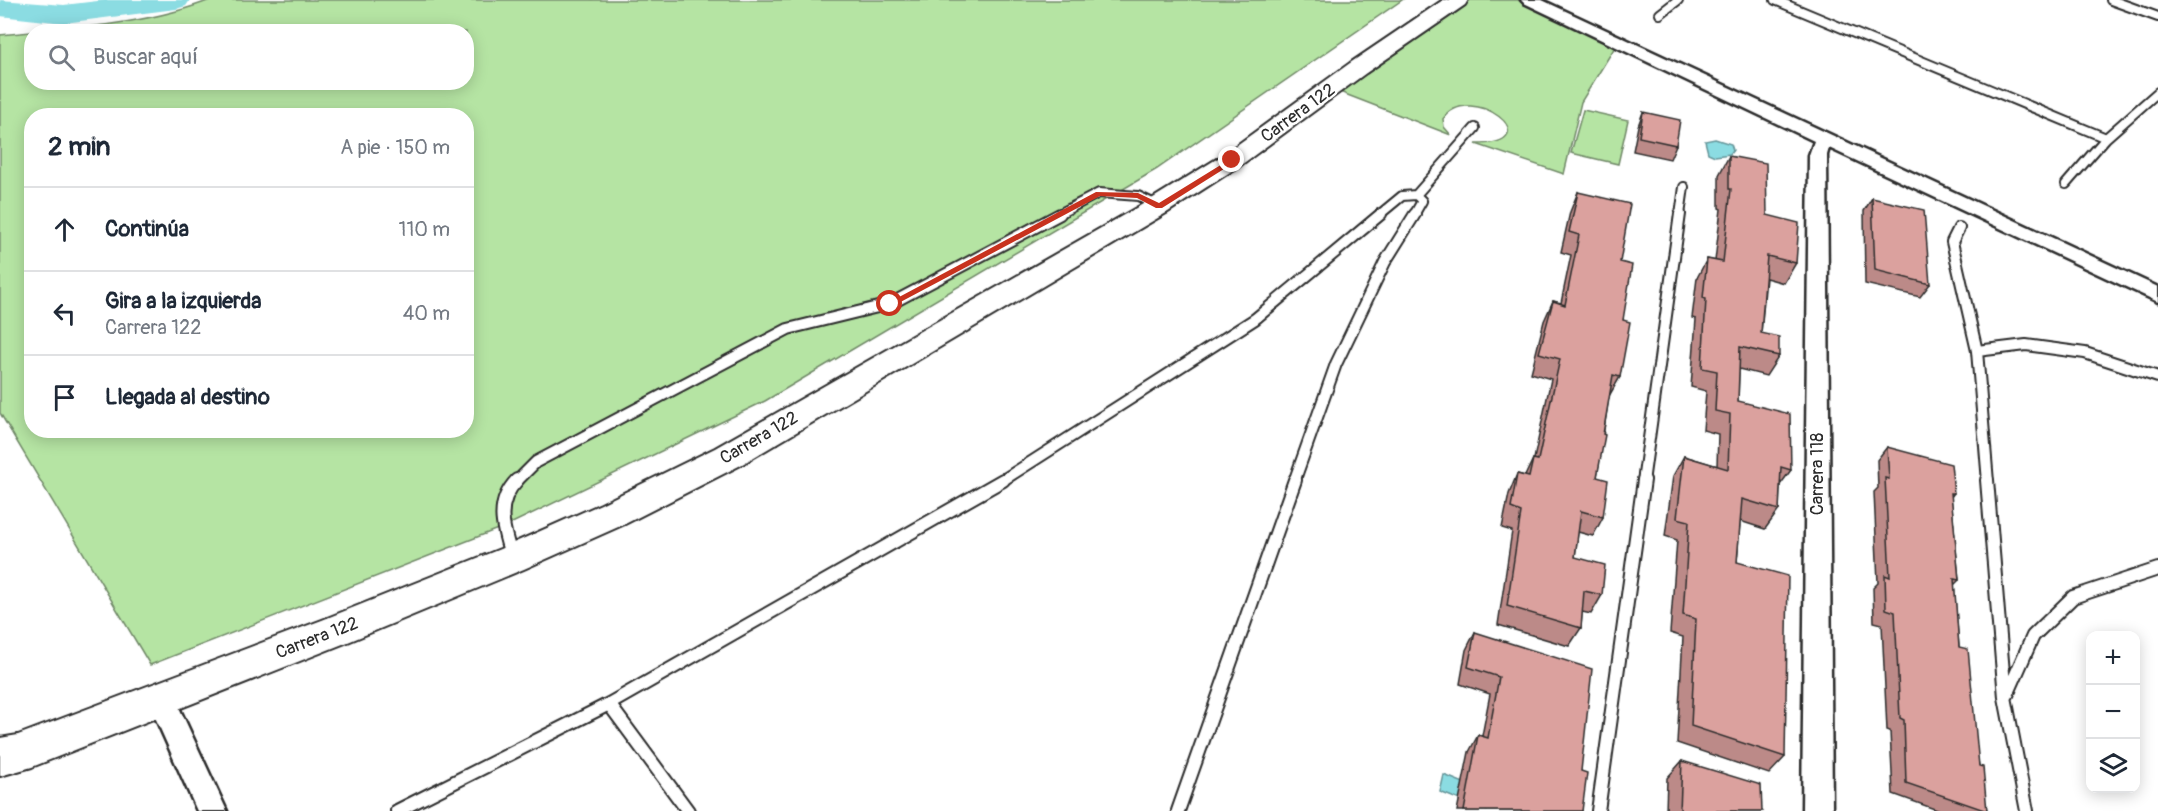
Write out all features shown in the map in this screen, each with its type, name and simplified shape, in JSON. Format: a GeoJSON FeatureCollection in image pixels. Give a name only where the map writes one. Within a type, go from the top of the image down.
{"type":"FeatureCollection","features":[{"type":"Feature","properties":{"kind":"street","name":"Carrera 122"},"geometry":{"type":"LineString","coordinates":[[0,758],[162,699],[512,559],[613,514],[727,457],[1159,206],[1232,160],[1358,68],[1457,0]]}},
{"type":"Feature","properties":{"kind":"street"},"geometry":{"type":"LineString","coordinates":[[1529,0],[2158,295]]}},
{"type":"Feature","properties":{"kind":"street","name":"Carrera 118"},"geometry":{"type":"LineString","coordinates":[[1821,809],[1818,155],[1824,138]]}},
{"type":"Feature","properties":{"kind":"street"},"geometry":{"type":"LineString","coordinates":[[162,699],[212,811]]}},
{"type":"Feature","properties":{"kind":"lane"},"geometry":{"type":"LineString","coordinates":[[1660,14],[1678,0]]}},
{"type":"Feature","properties":{"kind":"lane"},"geometry":{"type":"LineString","coordinates":[[1775,0],[2106,138]]}},
{"type":"Feature","properties":{"kind":"lane"},"geometry":{"type":"LineString","coordinates":[[2111,0],[2158,17]]}},
{"type":"Feature","properties":{"kind":"lane"},"geometry":{"type":"LineString","coordinates":[[2066,184],[2106,138],[2158,92]]}},
{"type":"Feature","properties":{"kind":"lane"},"geometry":{"type":"LineString","coordinates":[[397,811],[609,704],[990,488],[1255,319],[1402,196],[1416,195],[1475,128]]}},
{"type":"Feature","properties":{"kind":"lane"},"geometry":{"type":"LineString","coordinates":[[1598,811],[1684,188]]}},
{"type":"Feature","properties":{"kind":"lane"},"geometry":{"type":"LineString","coordinates":[[512,559],[499,515],[505,494],[536,462],[788,329],[890,304],[1098,193],[1138,196],[1159,206]]}},
{"type":"Feature","properties":{"kind":"lane"},"geometry":{"type":"LineString","coordinates":[[1178,811],[1336,364],[1385,262],[1420,206],[1422,201],[1416,195]]}},
{"type":"Feature","properties":{"kind":"lane"},"geometry":{"type":"LineString","coordinates":[[1959,228],[1952,242],[1977,351],[2005,697],[2027,811]]}},
{"type":"Feature","properties":{"kind":"lane"},"geometry":{"type":"LineString","coordinates":[[1977,351],[2026,345],[2085,353],[2158,377]]}},
{"type":"Feature","properties":{"kind":"lane"},"geometry":{"type":"LineString","coordinates":[[2005,697],[2033,636],[2073,597],[2158,570]]}},
{"type":"Feature","properties":{"kind":"lane"},"geometry":{"type":"LineString","coordinates":[[609,704],[688,811]]}},
{"type":"Feature","properties":{"kind":"green space"},"geometry":{"type":"Polygon","coordinates":[[[210,0],[1402,0],[1157,169],[765,401],[508,525],[150,665],[0,413],[0,35],[24,33],[24,90],[474,90],[474,24],[111,24],[170,13],[210,0]]]}},
{"type":"Feature","properties":{"kind":"green space"},"geometry":{"type":"Polygon","coordinates":[[[1457,0],[1529,0],[1618,42],[1581,102],[1564,174],[1476,144],[1498,141],[1508,134],[1507,126],[1499,116],[1486,109],[1471,106],[1455,109],[1443,119],[1444,127],[1451,135],[1332,89],[1457,0]]]}},
{"type":"Feature","properties":{"kind":"green space"},"geometry":{"type":"Polygon","coordinates":[[[1583,110],[1628,120],[1618,164],[1571,153],[1583,110]]]}},
{"type":"Feature","properties":{"kind":"water"},"geometry":{"type":"Polygon","coordinates":[[[1715,139],[1731,144],[1733,150],[1730,154],[1715,156],[1708,153],[1705,141],[1715,139]]]}},
{"type":"Feature","properties":{"kind":"water"},"geometry":{"type":"Polygon","coordinates":[[[1444,775],[1493,795],[1487,811],[1440,792],[1444,775]]]}},
{"type":"Feature","properties":{"kind":"building"},"geometry":{"type":"Polygon","coordinates":[[[1643,112],[1680,120],[1676,145],[1639,137],[1643,112]]]}},
{"type":"Feature","properties":{"kind":"building"},"geometry":{"type":"Polygon","coordinates":[[[1729,156],[1766,163],[1767,215],[1799,223],[1796,263],[1767,256],[1761,333],[1779,337],[1779,356],[1740,347],[1738,401],[1790,414],[1791,470],[1781,467],[1779,510],[1742,499],[1737,562],[1788,576],[1785,757],[1691,726],[1696,619],[1683,615],[1689,521],[1677,518],[1684,456],[1728,469],[1730,414],[1715,411],[1717,371],[1702,368],[1706,299],[1703,298],[1707,259],[1723,262],[1731,189],[1729,189],[1729,156]]]}},
{"type":"Feature","properties":{"kind":"building"},"geometry":{"type":"Polygon","coordinates":[[[1578,192],[1630,204],[1620,262],[1632,265],[1623,320],[1630,322],[1620,377],[1613,375],[1597,477],[1608,480],[1603,517],[1581,511],[1575,557],[1605,565],[1602,595],[1584,591],[1581,628],[1507,606],[1521,512],[1511,508],[1517,474],[1529,477],[1533,459],[1538,460],[1560,359],[1539,353],[1553,301],[1565,305],[1579,235],[1569,232],[1578,192]]]}},
{"type":"Feature","properties":{"kind":"building"},"geometry":{"type":"Polygon","coordinates":[[[1872,198],[1924,210],[1930,284],[1875,270],[1872,198]]]}},
{"type":"Feature","properties":{"kind":"building"},"geometry":{"type":"Polygon","coordinates":[[[1887,447],[1951,464],[1954,493],[1951,493],[1959,580],[1954,579],[1959,647],[1968,649],[1979,766],[1983,767],[1987,811],[1906,783],[1904,720],[1900,718],[1895,612],[1886,609],[1885,575],[1890,577],[1885,478],[1889,479],[1887,447]]]}},
{"type":"Feature","properties":{"kind":"building"},"geometry":{"type":"Polygon","coordinates":[[[1475,632],[1592,669],[1581,771],[1587,773],[1582,811],[1464,811],[1478,735],[1488,738],[1499,677],[1468,667],[1475,632]]]}},
{"type":"Feature","properties":{"kind":"building"},"geometry":{"type":"Polygon","coordinates":[[[1682,761],[1761,785],[1762,811],[1680,811],[1682,761]]]}},
{"type":"Feature","properties":{"kind":"waterway"},"geometry":{"type":"LineString","coordinates":[[0,7],[64,14],[176,0]]}},
{"type":"Feature","properties":{"kind":"route"},"geometry":{"type":"LineString","coordinates":[[890,304],[1098,193],[1138,196],[1159,206],[1232,160]]}}]}
